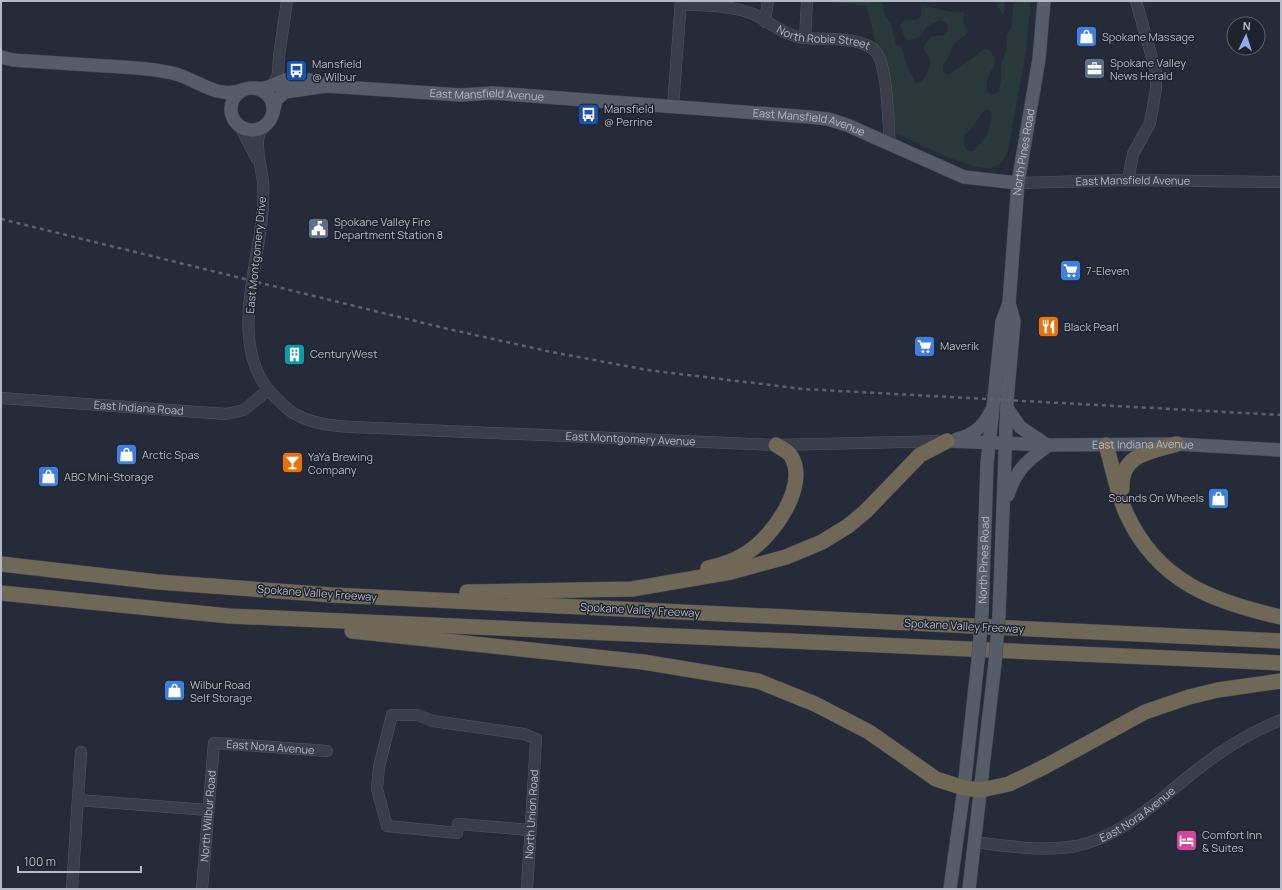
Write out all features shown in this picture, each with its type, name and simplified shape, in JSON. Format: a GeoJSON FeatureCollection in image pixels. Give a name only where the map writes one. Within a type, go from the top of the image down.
{"type":"FeatureCollection","features":[{"type":"Feature","properties":{"kind":"highway"},"geometry":{"type":"LineString","coordinates":[[332,595],[632,589],[730,572],[786,557],[822,542],[848,526],[866,511],[920,455],[947,441]]}},
{"type":"Feature","properties":{"kind":"highway"},"geometry":{"type":"LineString","coordinates":[[1122,500],[1121,479],[1126,466],[1133,459],[1177,444]]}},
{"type":"Feature","properties":{"kind":"highway"},"geometry":{"type":"LineString","coordinates":[[632,589],[734,560],[748,552],[762,541],[787,506],[796,477],[796,470],[790,454],[776,445]]}},
{"type":"Feature","properties":{"kind":"highway"},"geometry":{"type":"LineString","coordinates":[[1106,445],[1126,514],[1138,537],[1173,575],[1211,597],[1256,612],[1281,617]]}},
{"type":"Feature","properties":{"kind":"highway","name":"Spokane Valley Freeway"},"geometry":{"type":"LineString","coordinates":[[1,564],[158,582],[332,595],[1281,641]]}},
{"type":"Feature","properties":{"kind":"highway"},"geometry":{"type":"LineString","coordinates":[[1,593],[229,616],[438,641],[642,662],[758,681],[815,704],[869,732],[936,779],[964,788],[981,790],[1009,784],[1046,766],[1145,712],[1189,697],[1218,690],[1281,681]]}},
{"type":"Feature","properties":{"kind":"highway"},"geometry":{"type":"LineString","coordinates":[[229,616],[1281,663]]}},
{"type":"Feature","properties":{"kind":"main road","name":"North Pines Road"},"geometry":{"type":"LineString","coordinates":[[950,889],[964,788],[978,660],[982,613],[989,443],[1002,322],[1009,303],[1018,183],[1039,59],[1044,1]]}},
{"type":"Feature","properties":{"kind":"main road"},"geometry":{"type":"LineString","coordinates":[[1,57],[149,68],[177,74],[206,88],[227,93],[255,88],[270,88],[287,79]]}},
{"type":"Feature","properties":{"kind":"main road","name":"East Mansfield Avenue"},"geometry":{"type":"LineString","coordinates":[[287,79],[312,80],[327,86]]}},
{"type":"Feature","properties":{"kind":"main road","name":"East Mansfield Avenue"},"geometry":{"type":"LineString","coordinates":[[273,113],[276,100],[285,92],[327,86],[461,95],[493,93],[828,119],[847,125],[964,177],[1018,183]]}},
{"type":"Feature","properties":{"kind":"main road"},"geometry":{"type":"LineString","coordinates":[[206,88],[227,107],[240,126],[254,130],[266,125],[273,113],[271,100],[262,90],[255,88]]}},
{"type":"Feature","properties":{"kind":"main road"},"geometry":{"type":"LineString","coordinates":[[232,115],[232,100],[242,90]]}},
{"type":"Feature","properties":{"kind":"main road","name":"North Pines Road"},"geometry":{"type":"LineString","coordinates":[[969,889],[995,663],[999,615],[1007,408],[1014,321],[1009,303]]}},
{"type":"Feature","properties":{"kind":"main road"},"geometry":{"type":"LineString","coordinates":[[947,441],[966,437],[977,431],[987,419],[994,404]]}},
{"type":"Feature","properties":{"kind":"main road"},"geometry":{"type":"LineString","coordinates":[[1004,506],[1012,483],[1019,470],[1027,461],[1049,445],[1020,427],[1007,408]]}},
{"type":"Feature","properties":{"kind":"main road","name":"East Montgomery Avenue"},"geometry":{"type":"LineString","coordinates":[[947,441],[1006,444]]}},
{"type":"Feature","properties":{"kind":"main road","name":"East Indiana Avenue"},"geometry":{"type":"LineString","coordinates":[[1006,444],[1177,444],[1281,450]]}},
{"type":"Feature","properties":{"kind":"street"},"geometry":{"type":"LineString","coordinates":[[270,88],[277,79],[287,1]]}},
{"type":"Feature","properties":{"kind":"street"},"geometry":{"type":"LineString","coordinates":[[765,22],[768,1]]}},
{"type":"Feature","properties":{"kind":"street"},"geometry":{"type":"LineString","coordinates":[[804,38],[807,1]]}},
{"type":"Feature","properties":{"kind":"street"},"geometry":{"type":"LineString","coordinates":[[1128,180],[1133,154],[1150,123],[1156,89],[1156,72],[1136,1]]}},
{"type":"Feature","properties":{"kind":"street"},"geometry":{"type":"LineString","coordinates":[[673,106],[681,2]]}},
{"type":"Feature","properties":{"kind":"street","name":"North Robie Street"},"geometry":{"type":"LineString","coordinates":[[681,2],[735,8],[754,15],[782,32],[804,38],[848,40],[868,46],[876,52],[885,86],[890,145]]}},
{"type":"Feature","properties":{"kind":"street"},"geometry":{"type":"LineString","coordinates":[[279,63],[287,79]]}},
{"type":"Feature","properties":{"kind":"street","name":"East Montgomery Drive"},"geometry":{"type":"LineString","coordinates":[[266,125],[260,132],[258,139],[259,163],[263,182],[263,200],[262,219],[252,281],[249,313],[250,343],[254,367],[268,390]]}},
{"type":"Feature","properties":{"kind":"street","name":"East Montgomery Drive"},"geometry":{"type":"LineString","coordinates":[[240,126],[259,163]]}},
{"type":"Feature","properties":{"kind":"street","name":"East Mansfield Avenue"},"geometry":{"type":"LineString","coordinates":[[1018,183],[1128,180],[1281,182]]}},
{"type":"Feature","properties":{"kind":"street","name":"East Indiana Road"},"geometry":{"type":"LineString","coordinates":[[1,398],[226,414],[244,410],[268,390]]}},
{"type":"Feature","properties":{"kind":"street","name":"East Montgomery Avenue"},"geometry":{"type":"LineString","coordinates":[[268,390],[294,414],[324,425],[776,445],[947,441]]}},
{"type":"Feature","properties":{"kind":"street","name":"North Union Road"},"geometry":{"type":"LineString","coordinates":[[527,889],[536,739],[524,734],[433,721],[417,714],[392,715],[379,767],[377,789],[387,826],[457,833],[458,824],[530,830]]}},
{"type":"Feature","properties":{"kind":"street","name":"East Nora Avenue"},"geometry":{"type":"LineString","coordinates":[[974,842],[1021,847],[1054,848],[1076,846],[1098,840],[1122,828],[1230,745],[1261,728],[1281,720]]}},
{"type":"Feature","properties":{"kind":"street","name":"East Nora Avenue"},"geometry":{"type":"LineString","coordinates":[[214,743],[327,751]]}},
{"type":"Feature","properties":{"kind":"street","name":"North Wilbur Road"},"geometry":{"type":"LineString","coordinates":[[202,889],[214,743]]}},
{"type":"Feature","properties":{"kind":"street"},"geometry":{"type":"LineString","coordinates":[[72,889],[81,752]]}},
{"type":"Feature","properties":{"kind":"street"},"geometry":{"type":"LineString","coordinates":[[78,800],[208,810]]}},
{"type":"Feature","properties":{"kind":"shaded area"},"geometry":{"type":"Polygon","coordinates":[[[824,1],[882,1],[885,15],[891,24],[895,43],[902,48],[907,66],[916,83],[922,81],[930,66],[929,56],[924,50],[924,46],[932,36],[943,35],[948,30],[946,23],[940,20],[926,27],[921,36],[910,41],[905,38],[900,26],[905,20],[916,20],[921,16],[921,5],[952,12],[965,12],[963,21],[968,31],[954,44],[948,58],[944,63],[943,71],[948,75],[985,49],[989,50],[995,58],[993,68],[988,78],[987,87],[988,93],[994,94],[999,91],[1001,65],[1007,48],[1006,35],[1011,27],[1014,1],[1031,1],[1026,51],[1008,151],[1002,161],[992,167],[984,168],[973,166],[944,156],[896,133],[884,67],[877,49],[867,6],[824,1]],[[987,109],[984,111],[964,135],[964,145],[968,151],[973,151],[987,133],[991,123],[991,111],[987,109]]]}},
{"type":"Feature","properties":{"kind":"shaded area"},"geometry":{"type":"Polygon","coordinates":[[[997,1],[1005,1],[1004,13],[1002,14],[998,7],[997,1]]]}},
{"type":"Feature","properties":{"kind":"railway"},"geometry":{"type":"LineString","coordinates":[[1,219],[448,329],[547,351],[647,370],[803,389],[1281,415]]}},
{"type":"Feature","properties":{"kind":"place","name":"Spokane Massage"},"geometry":{"type":"Point","coordinates":[1086,37]}},
{"type":"Feature","properties":{"kind":"place","name":"Spokane Valley News Herald"},"geometry":{"type":"Point","coordinates":[1095,69]}},
{"type":"Feature","properties":{"kind":"place","name":"Mansfield @ Wilbur"},"geometry":{"type":"Point","coordinates":[296,70]}},
{"type":"Feature","properties":{"kind":"place","name":"Mansfield @ Perrine"},"geometry":{"type":"Point","coordinates":[588,115]}},
{"type":"Feature","properties":{"kind":"place","name":"Spokane Valley Fire Department Station 8"},"geometry":{"type":"Point","coordinates":[319,228]}},
{"type":"Feature","properties":{"kind":"place","name":"7-Eleven"},"geometry":{"type":"Point","coordinates":[1071,271]}},
{"type":"Feature","properties":{"kind":"place","name":"Black Pearl"},"geometry":{"type":"Point","coordinates":[1049,327]}},
{"type":"Feature","properties":{"kind":"place","name":"Maverik"},"geometry":{"type":"Point","coordinates":[924,346]}},
{"type":"Feature","properties":{"kind":"place","name":"CenturyWest"},"geometry":{"type":"Point","coordinates":[294,354]}},
{"type":"Feature","properties":{"kind":"place","name":"Arctic Spas"},"geometry":{"type":"Point","coordinates":[127,455]}},
{"type":"Feature","properties":{"kind":"place","name":"YaYa Brewing Company"},"geometry":{"type":"Point","coordinates":[292,463]}},
{"type":"Feature","properties":{"kind":"place","name":"ABC Mini-Storage"},"geometry":{"type":"Point","coordinates":[49,477]}},
{"type":"Feature","properties":{"kind":"place","name":"Sounds On Wheels"},"geometry":{"type":"Point","coordinates":[1219,498]}},
{"type":"Feature","properties":{"kind":"place","name":"Wilbur Road Self Storage"},"geometry":{"type":"Point","coordinates":[174,691]}},
{"type":"Feature","properties":{"kind":"place","name":"Comfort Inn & Suites"},"geometry":{"type":"Point","coordinates":[1186,841]}}]}
